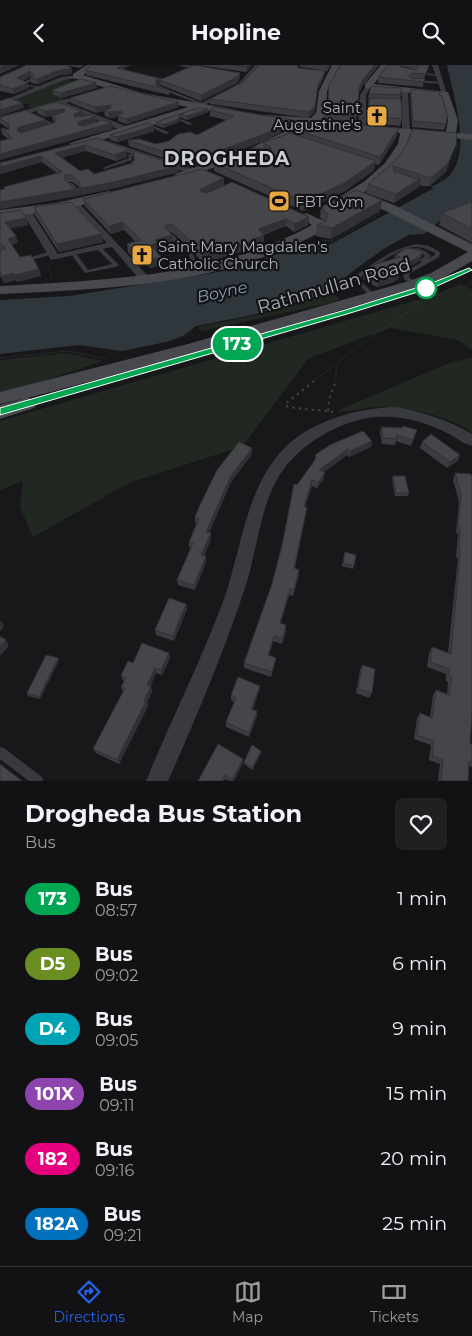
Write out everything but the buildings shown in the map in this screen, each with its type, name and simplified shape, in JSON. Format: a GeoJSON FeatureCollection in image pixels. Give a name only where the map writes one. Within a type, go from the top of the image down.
{"type":"FeatureCollection","features":[{"type":"Feature","properties":{"kind":"main road"},"geometry":{"type":"LineString","coordinates":[[78,76],[92,65]]}},
{"type":"Feature","properties":{"kind":"main road"},"geometry":{"type":"LineString","coordinates":[[163,181],[202,173],[257,153],[313,122],[321,114],[322,91],[326,73],[336,65]]}},
{"type":"Feature","properties":{"kind":"main road"},"geometry":{"type":"LineString","coordinates":[[368,87],[385,65]]}},
{"type":"Feature","properties":{"kind":"main road"},"geometry":{"type":"LineString","coordinates":[[78,76],[112,87],[252,115],[472,137]]}},
{"type":"Feature","properties":{"kind":"main road"},"geometry":{"type":"LineString","coordinates":[[368,87],[448,93],[455,136]]}},
{"type":"Feature","properties":{"kind":"main road"},"geometry":{"type":"LineString","coordinates":[[62,148],[172,117],[200,105]]}},
{"type":"Feature","properties":{"kind":"main road"},"geometry":{"type":"LineString","coordinates":[[302,215],[354,194],[382,171],[393,159],[406,131]]}},
{"type":"Feature","properties":{"kind":"main road"},"geometry":{"type":"LineString","coordinates":[[0,214],[123,191]]}},
{"type":"Feature","properties":{"kind":"main road"},"geometry":{"type":"LineString","coordinates":[[354,194],[391,209],[472,249]]}},
{"type":"Feature","properties":{"kind":"main road"},"geometry":{"type":"LineString","coordinates":[[0,290],[147,281],[250,257],[309,235],[319,227],[319,223],[302,215]]}},
{"type":"Feature","properties":{"kind":"main road"},"geometry":{"type":"LineString","coordinates":[[436,276],[439,269],[462,256],[456,241]]}},
{"type":"Feature","properties":{"kind":"main road","name":"Rathmullan Road"},"geometry":{"type":"LineString","coordinates":[[0,412],[436,276],[472,255]]}},
{"type":"Feature","properties":{"kind":"main road","name":"Rathmullan Road"},"geometry":{"type":"LineString","coordinates":[[0,398],[194,348],[408,284],[472,270]]}},
{"type":"Feature","properties":{"kind":"street"},"geometry":{"type":"LineString","coordinates":[[180,65],[217,72]]}},
{"type":"Feature","properties":{"kind":"street"},"geometry":{"type":"LineString","coordinates":[[200,105],[232,90],[258,65]]}},
{"type":"Feature","properties":{"kind":"street"},"geometry":{"type":"LineString","coordinates":[[435,65],[448,93]]}},
{"type":"Feature","properties":{"kind":"street"},"geometry":{"type":"LineString","coordinates":[[0,104],[64,79],[78,76]]}},
{"type":"Feature","properties":{"kind":"street"},"geometry":{"type":"LineString","coordinates":[[0,119],[112,87]]}},
{"type":"Feature","properties":{"kind":"street"},"geometry":{"type":"LineString","coordinates":[[354,126],[363,102],[363,95],[368,87]]}},
{"type":"Feature","properties":{"kind":"street"},"geometry":{"type":"LineString","coordinates":[[405,90],[407,104],[406,131]]}},
{"type":"Feature","properties":{"kind":"street"},"geometry":{"type":"LineString","coordinates":[[60,103],[98,115],[128,130]]}},
{"type":"Feature","properties":{"kind":"street"},"geometry":{"type":"LineString","coordinates":[[98,139],[132,152],[202,173]]}},
{"type":"Feature","properties":{"kind":"street"},"geometry":{"type":"LineString","coordinates":[[80,198],[114,244],[147,281]]}},
{"type":"Feature","properties":{"kind":"street"},"geometry":{"type":"LineString","coordinates":[[26,210],[53,255],[74,254],[114,244]]}},
{"type":"Feature","properties":{"kind":"street"},"geometry":{"type":"LineString","coordinates":[[157,781],[194,696],[242,571],[267,484],[284,458],[327,419],[355,415],[395,412],[422,416],[445,425],[472,441]]}},
{"type":"Feature","properties":{"kind":"lane"},"geometry":{"type":"LineString","coordinates":[[428,74],[438,75]]}},
{"type":"Feature","properties":{"kind":"lane"},"geometry":{"type":"LineString","coordinates":[[32,79],[22,84],[40,88]]}},
{"type":"Feature","properties":{"kind":"lane"},"geometry":{"type":"LineString","coordinates":[[411,81],[442,83]]}},
{"type":"Feature","properties":{"kind":"lane"},"geometry":{"type":"LineString","coordinates":[[159,88],[200,105]]}},
{"type":"Feature","properties":{"kind":"lane"},"geometry":{"type":"LineString","coordinates":[[363,102],[372,102]]}},
{"type":"Feature","properties":{"kind":"lane"},"geometry":{"type":"LineString","coordinates":[[398,103],[407,104]]}},
{"type":"Feature","properties":{"kind":"lane"},"geometry":{"type":"LineString","coordinates":[[28,112],[56,126],[50,128]]}},
{"type":"Feature","properties":{"kind":"lane"},"geometry":{"type":"LineString","coordinates":[[86,119],[98,115]]}},
{"type":"Feature","properties":{"kind":"lane"},"geometry":{"type":"LineString","coordinates":[[46,120],[54,118]]}},
{"type":"Feature","properties":{"kind":"lane"},"geometry":{"type":"LineString","coordinates":[[100,124],[112,121]]}},
{"type":"Feature","properties":{"kind":"lane"},"geometry":{"type":"LineString","coordinates":[[181,121],[190,124]]}},
{"type":"Feature","properties":{"kind":"lane"},"geometry":{"type":"LineString","coordinates":[[147,124],[167,133]]}},
{"type":"Feature","properties":{"kind":"lane"},"geometry":{"type":"LineString","coordinates":[[104,168],[131,159],[129,156],[132,152]]}},
{"type":"Feature","properties":{"kind":"lane"},"geometry":{"type":"LineString","coordinates":[[108,172],[133,164],[127,161]]}},
{"type":"Feature","properties":{"kind":"lane"},"geometry":{"type":"LineString","coordinates":[[70,184],[80,198]]}},
{"type":"Feature","properties":{"kind":"lane"},"geometry":{"type":"LineString","coordinates":[[170,235],[191,254],[194,264],[199,269]]}},
{"type":"Feature","properties":{"kind":"lane"},"geometry":{"type":"LineString","coordinates":[[373,296],[357,278],[377,264],[413,244],[438,252],[437,256],[408,284]]}},
{"type":"Feature","properties":{"kind":"lane"},"geometry":{"type":"LineString","coordinates":[[74,254],[87,272],[116,265],[99,247]]}},
{"type":"Feature","properties":{"kind":"lane"},"geometry":{"type":"LineString","coordinates":[[377,264],[414,249],[428,256],[408,284]]}},
{"type":"Feature","properties":{"kind":"lane"},"geometry":{"type":"LineString","coordinates":[[31,258],[53,255]]}},
{"type":"Feature","properties":{"kind":"lane"},"geometry":{"type":"LineString","coordinates":[[0,752],[38,781]]}},
{"type":"Feature","properties":{"kind":"path"},"geometry":{"type":"LineString","coordinates":[[448,93],[472,95]]}},
{"type":"Feature","properties":{"kind":"path"},"geometry":{"type":"LineString","coordinates":[[440,181],[454,159],[455,136]]}},
{"type":"Feature","properties":{"kind":"path"},"geometry":{"type":"LineString","coordinates":[[309,235],[320,241],[332,241],[391,209]]}},
{"type":"Feature","properties":{"kind":"path"},"geometry":{"type":"LineString","coordinates":[[8,231],[34,224]]}},
{"type":"Feature","properties":{"kind":"path"},"geometry":{"type":"LineString","coordinates":[[51,287],[53,280],[47,263],[53,255]]}},
{"type":"Feature","properties":{"kind":"path"},"geometry":{"type":"LineString","coordinates":[[147,281],[194,336]]}},
{"type":"Feature","properties":{"kind":"path"},"geometry":{"type":"LineString","coordinates":[[472,282],[465,285],[472,290]]}},
{"type":"Feature","properties":{"kind":"path"},"geometry":{"type":"LineString","coordinates":[[355,415],[327,419],[288,407],[286,404],[337,363],[420,305],[408,284]]}},
{"type":"Feature","properties":{"kind":"path"},"geometry":{"type":"LineString","coordinates":[[0,358],[68,351],[106,359]]}},
{"type":"Feature","properties":{"kind":"path"},"geometry":{"type":"LineString","coordinates":[[327,419],[327,401],[338,378],[337,363]]}},
{"type":"Feature","properties":{"kind":"shaded area"},"geometry":{"type":"Polygon","coordinates":[[[65,79],[75,82],[52,92],[64,96],[59,97],[66,100],[33,109],[27,106],[30,104],[10,102],[65,79]]]}},
{"type":"Feature","properties":{"kind":"shaded area"},"geometry":{"type":"Polygon","coordinates":[[[461,284],[472,291],[472,350],[458,340],[390,328],[309,358],[243,446],[129,483],[33,537],[20,507],[23,481],[0,490],[0,421],[431,296],[461,284]]]}},
{"type":"Feature","properties":{"kind":"shaded area"},"geometry":{"type":"Polygon","coordinates":[[[331,294],[340,298],[336,302],[201,331],[197,327],[253,316],[331,294]]]}},
{"type":"Feature","properties":{"kind":"shaded area"},"geometry":{"type":"Polygon","coordinates":[[[65,353],[103,361],[16,390],[0,392],[0,360],[65,353]]]}},
{"type":"Feature","properties":{"kind":"shaded area"},"geometry":{"type":"Polygon","coordinates":[[[472,358],[472,433],[453,422],[414,410],[378,407],[336,411],[452,362],[472,358]]]}},
{"type":"Feature","properties":{"kind":"water","name":"Boyne"},"geometry":{"type":"Polygon","coordinates":[[[447,65],[472,65],[472,207],[443,218],[424,234],[409,235],[385,248],[325,294],[252,315],[196,326],[183,336],[166,342],[122,351],[79,345],[0,354],[0,300],[70,296],[224,271],[254,263],[302,244],[322,247],[333,243],[434,188],[431,187],[450,175],[460,151],[459,121],[447,65]]]}},
{"type":"Feature","properties":{"kind":"bus line","name":"173"},"geometry":{"type":"LineString","coordinates":[[0,412],[435,285],[472,270]]}},
{"type":"Feature","properties":{"kind":"place","name":"Saint Augustine's"},"geometry":{"type":"Point","coordinates":[377,116]}},
{"type":"Feature","properties":{"kind":"place","name":"FBT Gym"},"geometry":{"type":"Point","coordinates":[279,201]}},
{"type":"Feature","properties":{"kind":"place","name":"Saint Mary Magdalen's Catholic Church"},"geometry":{"type":"Point","coordinates":[142,255]}},
{"type":"Feature","properties":{"kind":"district","name":"DROGHEDA"},"geometry":{"type":"Point","coordinates":[227,158]}}]}
